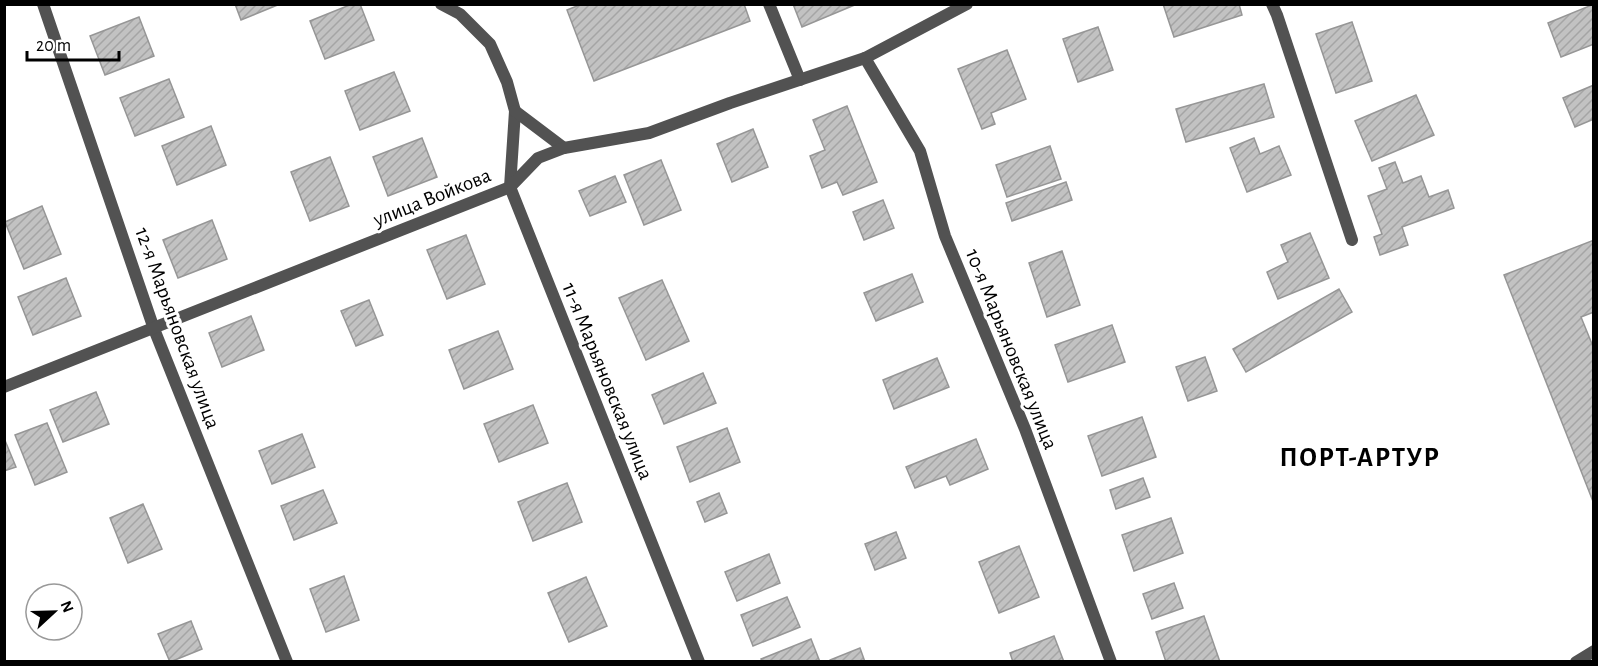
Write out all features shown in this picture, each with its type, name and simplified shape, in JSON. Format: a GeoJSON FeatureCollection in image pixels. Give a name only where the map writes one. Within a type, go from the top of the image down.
{"type":"FeatureCollection","features":[{"type":"Feature","properties":{"kind":"street","name":"12-я Марьяновская улица"},"geometry":{"type":"LineString","coordinates":[[43,4],[154,329],[287,662]]}},
{"type":"Feature","properties":{"kind":"street","name":"11-я Марьяновская улица"},"geometry":{"type":"LineString","coordinates":[[441,4],[460,14],[490,44],[507,82],[515,111],[510,187],[699,662]]}},
{"type":"Feature","properties":{"kind":"street"},"geometry":{"type":"LineString","coordinates":[[769,4],[800,80]]}},
{"type":"Feature","properties":{"kind":"street","name":"улица Войкова"},"geometry":{"type":"LineString","coordinates":[[4,387],[510,187],[538,158],[564,148],[649,133],[865,58],[967,4]]}},
{"type":"Feature","properties":{"kind":"street"},"geometry":{"type":"LineString","coordinates":[[1272,4],[1352,240]]}},
{"type":"Feature","properties":{"kind":"street","name":"10-я Марьяновская улица"},"geometry":{"type":"LineString","coordinates":[[865,58],[920,151],[945,236],[1025,429],[1111,662]]}},
{"type":"Feature","properties":{"kind":"street"},"geometry":{"type":"LineString","coordinates":[[515,111],[564,148]]}},
{"type":"Feature","properties":{"kind":"street"},"geometry":{"type":"LineString","coordinates":[[1576,662],[1593,651]]}},
{"type":"Feature","properties":{"kind":"building"},"geometry":{"type":"Polygon","coordinates":[[[235,4],[280,4],[241,20],[235,4]]]}},
{"type":"Feature","properties":{"kind":"building"},"geometry":{"type":"Polygon","coordinates":[[[352,4],[360,4],[374,40],[325,59],[310,21],[352,4]]]}},
{"type":"Feature","properties":{"kind":"building"},"geometry":{"type":"Polygon","coordinates":[[[582,4],[744,4],[750,21],[594,81],[567,10],[582,4]]]}},
{"type":"Feature","properties":{"kind":"building"},"geometry":{"type":"Polygon","coordinates":[[[793,4],[857,4],[802,27],[793,4]]]}},
{"type":"Feature","properties":{"kind":"building"},"geometry":{"type":"Polygon","coordinates":[[[1163,4],[1239,4],[1242,15],[1174,37],[1163,4]]]}},
{"type":"Feature","properties":{"kind":"building"},"geometry":{"type":"Polygon","coordinates":[[[1594,4],[1594,44],[1561,57],[1548,23],[1594,4]]]}},
{"type":"Feature","properties":{"kind":"building"},"geometry":{"type":"Polygon","coordinates":[[[139,17],[154,56],[105,75],[90,36],[139,17]]]}},
{"type":"Feature","properties":{"kind":"building"},"geometry":{"type":"Polygon","coordinates":[[[1352,22],[1372,81],[1336,93],[1316,34],[1352,22]]]}},
{"type":"Feature","properties":{"kind":"building"},"geometry":{"type":"Polygon","coordinates":[[[1098,27],[1113,70],[1078,82],[1063,39],[1098,27]]]}},
{"type":"Feature","properties":{"kind":"building"},"geometry":{"type":"Polygon","coordinates":[[[1007,50],[1026,99],[991,113],[995,124],[982,129],[958,69],[1007,50]]]}},
{"type":"Feature","properties":{"kind":"building"},"geometry":{"type":"Polygon","coordinates":[[[394,72],[410,111],[360,130],[345,91],[394,72]]]}},
{"type":"Feature","properties":{"kind":"building"},"geometry":{"type":"Polygon","coordinates":[[[169,79],[184,117],[135,136],[120,98],[169,79]]]}},
{"type":"Feature","properties":{"kind":"building"},"geometry":{"type":"Polygon","coordinates":[[[1264,84],[1274,117],[1186,142],[1176,109],[1264,84]]]}},
{"type":"Feature","properties":{"kind":"building"},"geometry":{"type":"Polygon","coordinates":[[[1594,85],[1594,119],[1575,127],[1563,98],[1594,85]]]}},
{"type":"Feature","properties":{"kind":"building"},"geometry":{"type":"Polygon","coordinates":[[[1416,95],[1434,135],[1372,161],[1355,121],[1416,95]]]}},
{"type":"Feature","properties":{"kind":"building"},"geometry":{"type":"Polygon","coordinates":[[[847,106],[877,182],[843,195],[837,182],[822,188],[810,156],[825,150],[813,120],[847,106]]]}},
{"type":"Feature","properties":{"kind":"building"},"geometry":{"type":"Polygon","coordinates":[[[211,126],[226,165],[177,185],[162,146],[211,126]]]}},
{"type":"Feature","properties":{"kind":"building"},"geometry":{"type":"Polygon","coordinates":[[[753,129],[768,167],[732,182],[717,144],[753,129]]]}},
{"type":"Feature","properties":{"kind":"building"},"geometry":{"type":"Polygon","coordinates":[[[422,138],[437,177],[388,196],[373,157],[422,138]]]}},
{"type":"Feature","properties":{"kind":"building"},"geometry":{"type":"Polygon","coordinates":[[[1254,138],[1260,154],[1279,146],[1291,175],[1247,192],[1230,148],[1254,138]]]}},
{"type":"Feature","properties":{"kind":"building"},"geometry":{"type":"Polygon","coordinates":[[[1050,146],[1061,179],[1007,197],[996,165],[1050,146]]]}},
{"type":"Feature","properties":{"kind":"building"},"geometry":{"type":"Polygon","coordinates":[[[330,157],[349,206],[310,221],[291,172],[330,157]]]}},
{"type":"Feature","properties":{"kind":"building"},"geometry":{"type":"Polygon","coordinates":[[[661,160],[681,210],[644,225],[624,175],[661,160]]]}},
{"type":"Feature","properties":{"kind":"building"},"geometry":{"type":"Polygon","coordinates":[[[1395,162],[1403,183],[1421,176],[1429,197],[1448,190],[1454,208],[1402,227],[1408,245],[1380,255],[1374,237],[1382,234],[1368,196],[1387,189],[1379,168],[1395,162]]]}},
{"type":"Feature","properties":{"kind":"building"},"geometry":{"type":"Polygon","coordinates":[[[615,176],[626,202],[590,216],[579,191],[615,176]]]}},
{"type":"Feature","properties":{"kind":"building"},"geometry":{"type":"Polygon","coordinates":[[[1066,182],[1072,200],[1012,221],[1006,203],[1066,182]]]}},
{"type":"Feature","properties":{"kind":"building"},"geometry":{"type":"Polygon","coordinates":[[[883,200],[894,228],[864,240],[853,212],[883,200]]]}},
{"type":"Feature","properties":{"kind":"building"},"geometry":{"type":"Polygon","coordinates":[[[42,206],[61,254],[24,269],[5,222],[42,206]]]}},
{"type":"Feature","properties":{"kind":"building"},"geometry":{"type":"Polygon","coordinates":[[[212,220],[227,259],[178,278],[163,240],[212,220]]]}},
{"type":"Feature","properties":{"kind":"building"},"geometry":{"type":"Polygon","coordinates":[[[1310,233],[1329,278],[1278,299],[1267,272],[1288,262],[1281,245],[1310,233]]]}},
{"type":"Feature","properties":{"kind":"building"},"geometry":{"type":"Polygon","coordinates":[[[466,235],[485,284],[447,299],[427,250],[466,235]]]}},
{"type":"Feature","properties":{"kind":"building"},"geometry":{"type":"Polygon","coordinates":[[[1594,240],[1594,312],[1581,317],[1594,349],[1594,504],[1504,275],[1594,240]]]}},
{"type":"Feature","properties":{"kind":"building"},"geometry":{"type":"Polygon","coordinates":[[[1062,251],[1080,305],[1047,317],[1029,263],[1062,251]]]}},
{"type":"Feature","properties":{"kind":"building"},"geometry":{"type":"Polygon","coordinates":[[[912,274],[923,302],[876,321],[864,293],[912,274]]]}},
{"type":"Feature","properties":{"kind":"building"},"geometry":{"type":"Polygon","coordinates":[[[66,278],[81,316],[33,335],[18,297],[66,278]]]}},
{"type":"Feature","properties":{"kind":"building"},"geometry":{"type":"Polygon","coordinates":[[[662,280],[689,341],[646,360],[619,298],[662,280]]]}},
{"type":"Feature","properties":{"kind":"building"},"geometry":{"type":"Polygon","coordinates":[[[1339,289],[1352,312],[1246,372],[1233,349],[1339,289]]]}},
{"type":"Feature","properties":{"kind":"building"},"geometry":{"type":"Polygon","coordinates":[[[369,300],[383,335],[356,346],[341,311],[369,300]]]}},
{"type":"Feature","properties":{"kind":"building"},"geometry":{"type":"Polygon","coordinates":[[[251,316],[264,350],[222,367],[209,333],[251,316]]]}},
{"type":"Feature","properties":{"kind":"building"},"geometry":{"type":"Polygon","coordinates":[[[1112,325],[1125,362],[1068,382],[1055,345],[1112,325]]]}},
{"type":"Feature","properties":{"kind":"building"},"geometry":{"type":"Polygon","coordinates":[[[498,331],[513,369],[464,389],[449,350],[498,331]]]}},
{"type":"Feature","properties":{"kind":"building"},"geometry":{"type":"Polygon","coordinates":[[[1205,357],[1217,391],[1188,401],[1176,367],[1205,357]]]}},
{"type":"Feature","properties":{"kind":"building"},"geometry":{"type":"Polygon","coordinates":[[[937,358],[949,387],[894,409],[883,380],[937,358]]]}},
{"type":"Feature","properties":{"kind":"building"},"geometry":{"type":"Polygon","coordinates":[[[703,373],[716,403],[664,424],[652,395],[703,373]]]}},
{"type":"Feature","properties":{"kind":"building"},"geometry":{"type":"Polygon","coordinates":[[[96,392],[109,424],[63,442],[50,410],[96,392]]]}},
{"type":"Feature","properties":{"kind":"building"},"geometry":{"type":"Polygon","coordinates":[[[533,405],[548,443],[499,462],[484,424],[533,405]]]}},
{"type":"Feature","properties":{"kind":"building"},"geometry":{"type":"Polygon","coordinates":[[[1142,417],[1156,457],[1102,476],[1088,436],[1142,417]]]}},
{"type":"Feature","properties":{"kind":"building"},"geometry":{"type":"Polygon","coordinates":[[[47,423],[67,472],[35,485],[15,435],[47,423]]]}},
{"type":"Feature","properties":{"kind":"building"},"geometry":{"type":"Polygon","coordinates":[[[727,428],[740,462],[690,482],[677,447],[727,428]]]}},
{"type":"Feature","properties":{"kind":"building"},"geometry":{"type":"Polygon","coordinates":[[[302,434],[315,467],[272,484],[259,451],[302,434]]]}},
{"type":"Feature","properties":{"kind":"building"},"geometry":{"type":"Polygon","coordinates":[[[4,438],[16,467],[4,471],[4,438]]]}},
{"type":"Feature","properties":{"kind":"building"},"geometry":{"type":"Polygon","coordinates":[[[976,439],[988,469],[950,485],[946,476],[915,488],[906,467],[976,439]]]}},
{"type":"Feature","properties":{"kind":"building"},"geometry":{"type":"Polygon","coordinates":[[[1143,478],[1150,497],[1116,509],[1110,490],[1143,478]]]}},
{"type":"Feature","properties":{"kind":"building"},"geometry":{"type":"Polygon","coordinates":[[[567,483],[582,522],[533,541],[518,502],[567,483]]]}},
{"type":"Feature","properties":{"kind":"building"},"geometry":{"type":"Polygon","coordinates":[[[323,490],[337,523],[294,540],[281,506],[323,490]]]}},
{"type":"Feature","properties":{"kind":"building"},"geometry":{"type":"Polygon","coordinates":[[[719,493],[727,513],[705,522],[697,502],[719,493]]]}},
{"type":"Feature","properties":{"kind":"building"},"geometry":{"type":"Polygon","coordinates":[[[143,504],[162,549],[128,563],[110,518],[143,504]]]}},
{"type":"Feature","properties":{"kind":"building"},"geometry":{"type":"Polygon","coordinates":[[[1171,518],[1183,553],[1134,571],[1122,535],[1171,518]]]}},
{"type":"Feature","properties":{"kind":"building"},"geometry":{"type":"Polygon","coordinates":[[[896,532],[906,558],[875,570],[865,544],[896,532]]]}},
{"type":"Feature","properties":{"kind":"building"},"geometry":{"type":"Polygon","coordinates":[[[1019,546],[1039,597],[999,613],[979,562],[1019,546]]]}},
{"type":"Feature","properties":{"kind":"building"},"geometry":{"type":"Polygon","coordinates":[[[769,554],[780,583],[737,601],[725,572],[769,554]]]}},
{"type":"Feature","properties":{"kind":"building"},"geometry":{"type":"Polygon","coordinates":[[[344,576],[359,620],[326,632],[310,589],[344,576]]]}},
{"type":"Feature","properties":{"kind":"building"},"geometry":{"type":"Polygon","coordinates":[[[586,577],[607,626],[569,642],[548,593],[586,577]]]}},
{"type":"Feature","properties":{"kind":"building"},"geometry":{"type":"Polygon","coordinates":[[[1174,583],[1183,608],[1152,619],[1143,594],[1174,583]]]}},
{"type":"Feature","properties":{"kind":"building"},"geometry":{"type":"Polygon","coordinates":[[[787,597],[800,627],[753,646],[741,615],[787,597]]]}},
{"type":"Feature","properties":{"kind":"building"},"geometry":{"type":"Polygon","coordinates":[[[1204,616],[1220,662],[1166,662],[1156,632],[1204,616]]]}},
{"type":"Feature","properties":{"kind":"building"},"geometry":{"type":"Polygon","coordinates":[[[191,621],[202,649],[170,662],[158,634],[191,621]]]}},
{"type":"Feature","properties":{"kind":"building"},"geometry":{"type":"Polygon","coordinates":[[[1054,636],[1064,662],[1013,662],[1010,653],[1054,636]]]}},
{"type":"Feature","properties":{"kind":"building"},"geometry":{"type":"Polygon","coordinates":[[[811,639],[820,662],[762,662],[761,659],[811,639]]]}},
{"type":"Feature","properties":{"kind":"building"},"geometry":{"type":"Polygon","coordinates":[[[860,648],[865,662],[830,662],[830,660],[860,648]]]}},
{"type":"Feature","properties":{"kind":"district","name":"ПОРТ-АРТУР"},"geometry":{"type":"Point","coordinates":[1360,457]}}]}
